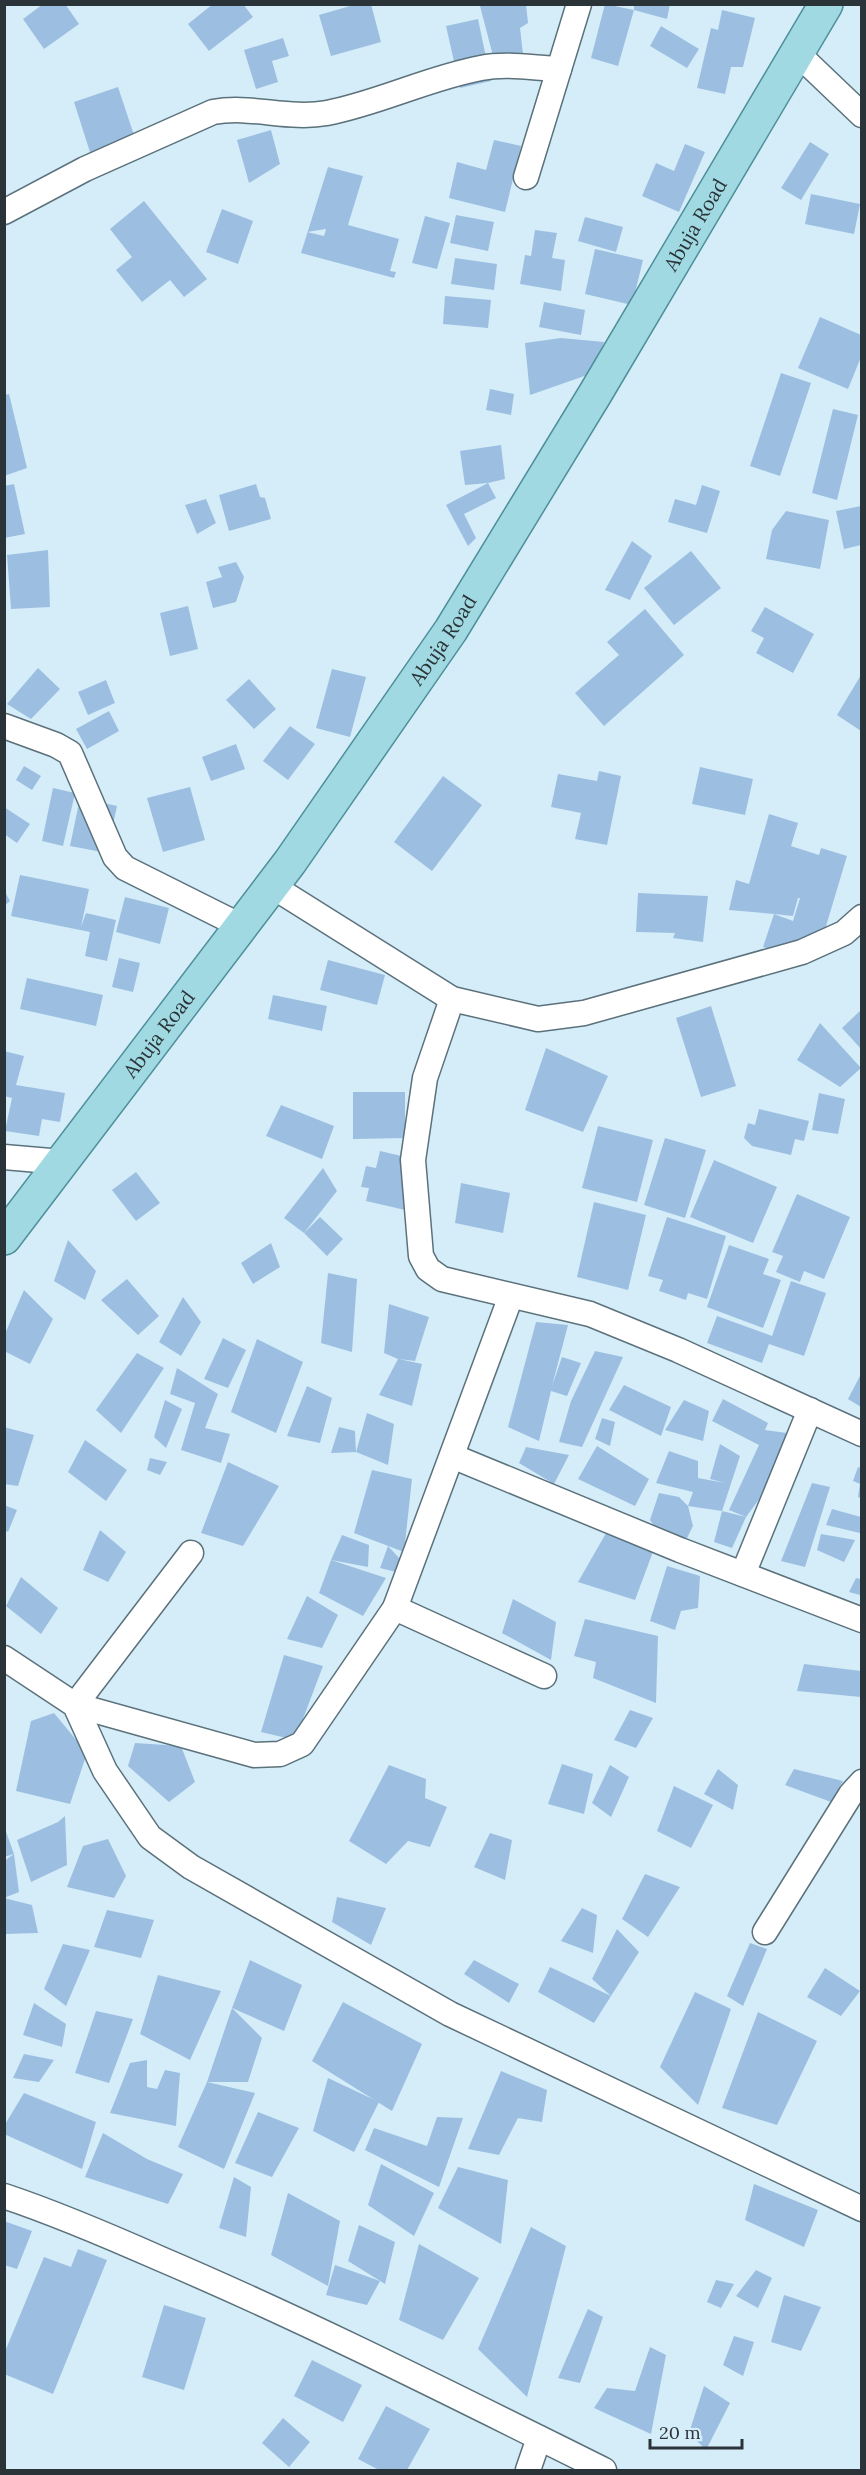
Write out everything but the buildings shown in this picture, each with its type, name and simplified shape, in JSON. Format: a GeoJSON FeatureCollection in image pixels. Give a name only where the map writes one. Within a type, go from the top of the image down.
{"type":"FeatureCollection","features":[{"type":"Feature","properties":{"kind":"main road","name":"Abuja Road"},"geometry":{"type":"LineString","coordinates":[[4,1238],[272,886],[451,630],[595,394],[826,4]]}},
{"type":"Feature","properties":{"kind":"street"},"geometry":{"type":"LineString","coordinates":[[526,177],[579,4]]}},
{"type":"Feature","properties":{"kind":"street"},"geometry":{"type":"LineString","coordinates":[[797,53],[861,115]]}},
{"type":"Feature","properties":{"kind":"street"},"geometry":{"type":"LineString","coordinates":[[4,212],[23,204],[85,169],[213,112],[230,108],[294,116],[325,113],[360,105],[480,68],[504,66],[559,69]]}},
{"type":"Feature","properties":{"kind":"street"},"geometry":{"type":"LineString","coordinates":[[4,726],[56,744],[70,753],[115,857],[125,868],[241,926]]}},
{"type":"Feature","properties":{"kind":"street"},"geometry":{"type":"LineString","coordinates":[[272,886],[452,999],[538,1019],[584,1013],[802,952],[844,933],[861,916]]}},
{"type":"Feature","properties":{"kind":"street"},"geometry":{"type":"LineString","coordinates":[[452,999],[425,1078],[413,1160],[421,1256],[428,1269],[442,1279],[590,1314],[678,1350],[861,1434]]}},
{"type":"Feature","properties":{"kind":"street"},"geometry":{"type":"LineString","coordinates":[[4,1156],[62,1162]]}},
{"type":"Feature","properties":{"kind":"street"},"geometry":{"type":"LineString","coordinates":[[4,1658],[75,1705],[254,1755],[280,1754],[302,1744],[395,1608],[511,1296]]}},
{"type":"Feature","properties":{"kind":"street"},"geometry":{"type":"LineString","coordinates":[[743,1574],[810,1410]]}},
{"type":"Feature","properties":{"kind":"street"},"geometry":{"type":"LineString","coordinates":[[452,1456],[861,1620]]}},
{"type":"Feature","properties":{"kind":"street"},"geometry":{"type":"LineString","coordinates":[[75,1705],[191,1553]]}},
{"type":"Feature","properties":{"kind":"street"},"geometry":{"type":"LineString","coordinates":[[395,1608],[544,1676]]}},
{"type":"Feature","properties":{"kind":"street"},"geometry":{"type":"LineString","coordinates":[[75,1705],[105,1771],[150,1837],[191,1867],[450,2014],[861,2209]]}},
{"type":"Feature","properties":{"kind":"street"},"geometry":{"type":"LineString","coordinates":[[765,1932],[851,1794],[861,1782]]}},
{"type":"Feature","properties":{"kind":"street"},"geometry":{"type":"LineString","coordinates":[[4,2196],[47,2210],[249,2296],[604,2470]]}},
{"type":"Feature","properties":{"kind":"street"},"geometry":{"type":"LineString","coordinates":[[528,2470],[539,2438]]}}]}
